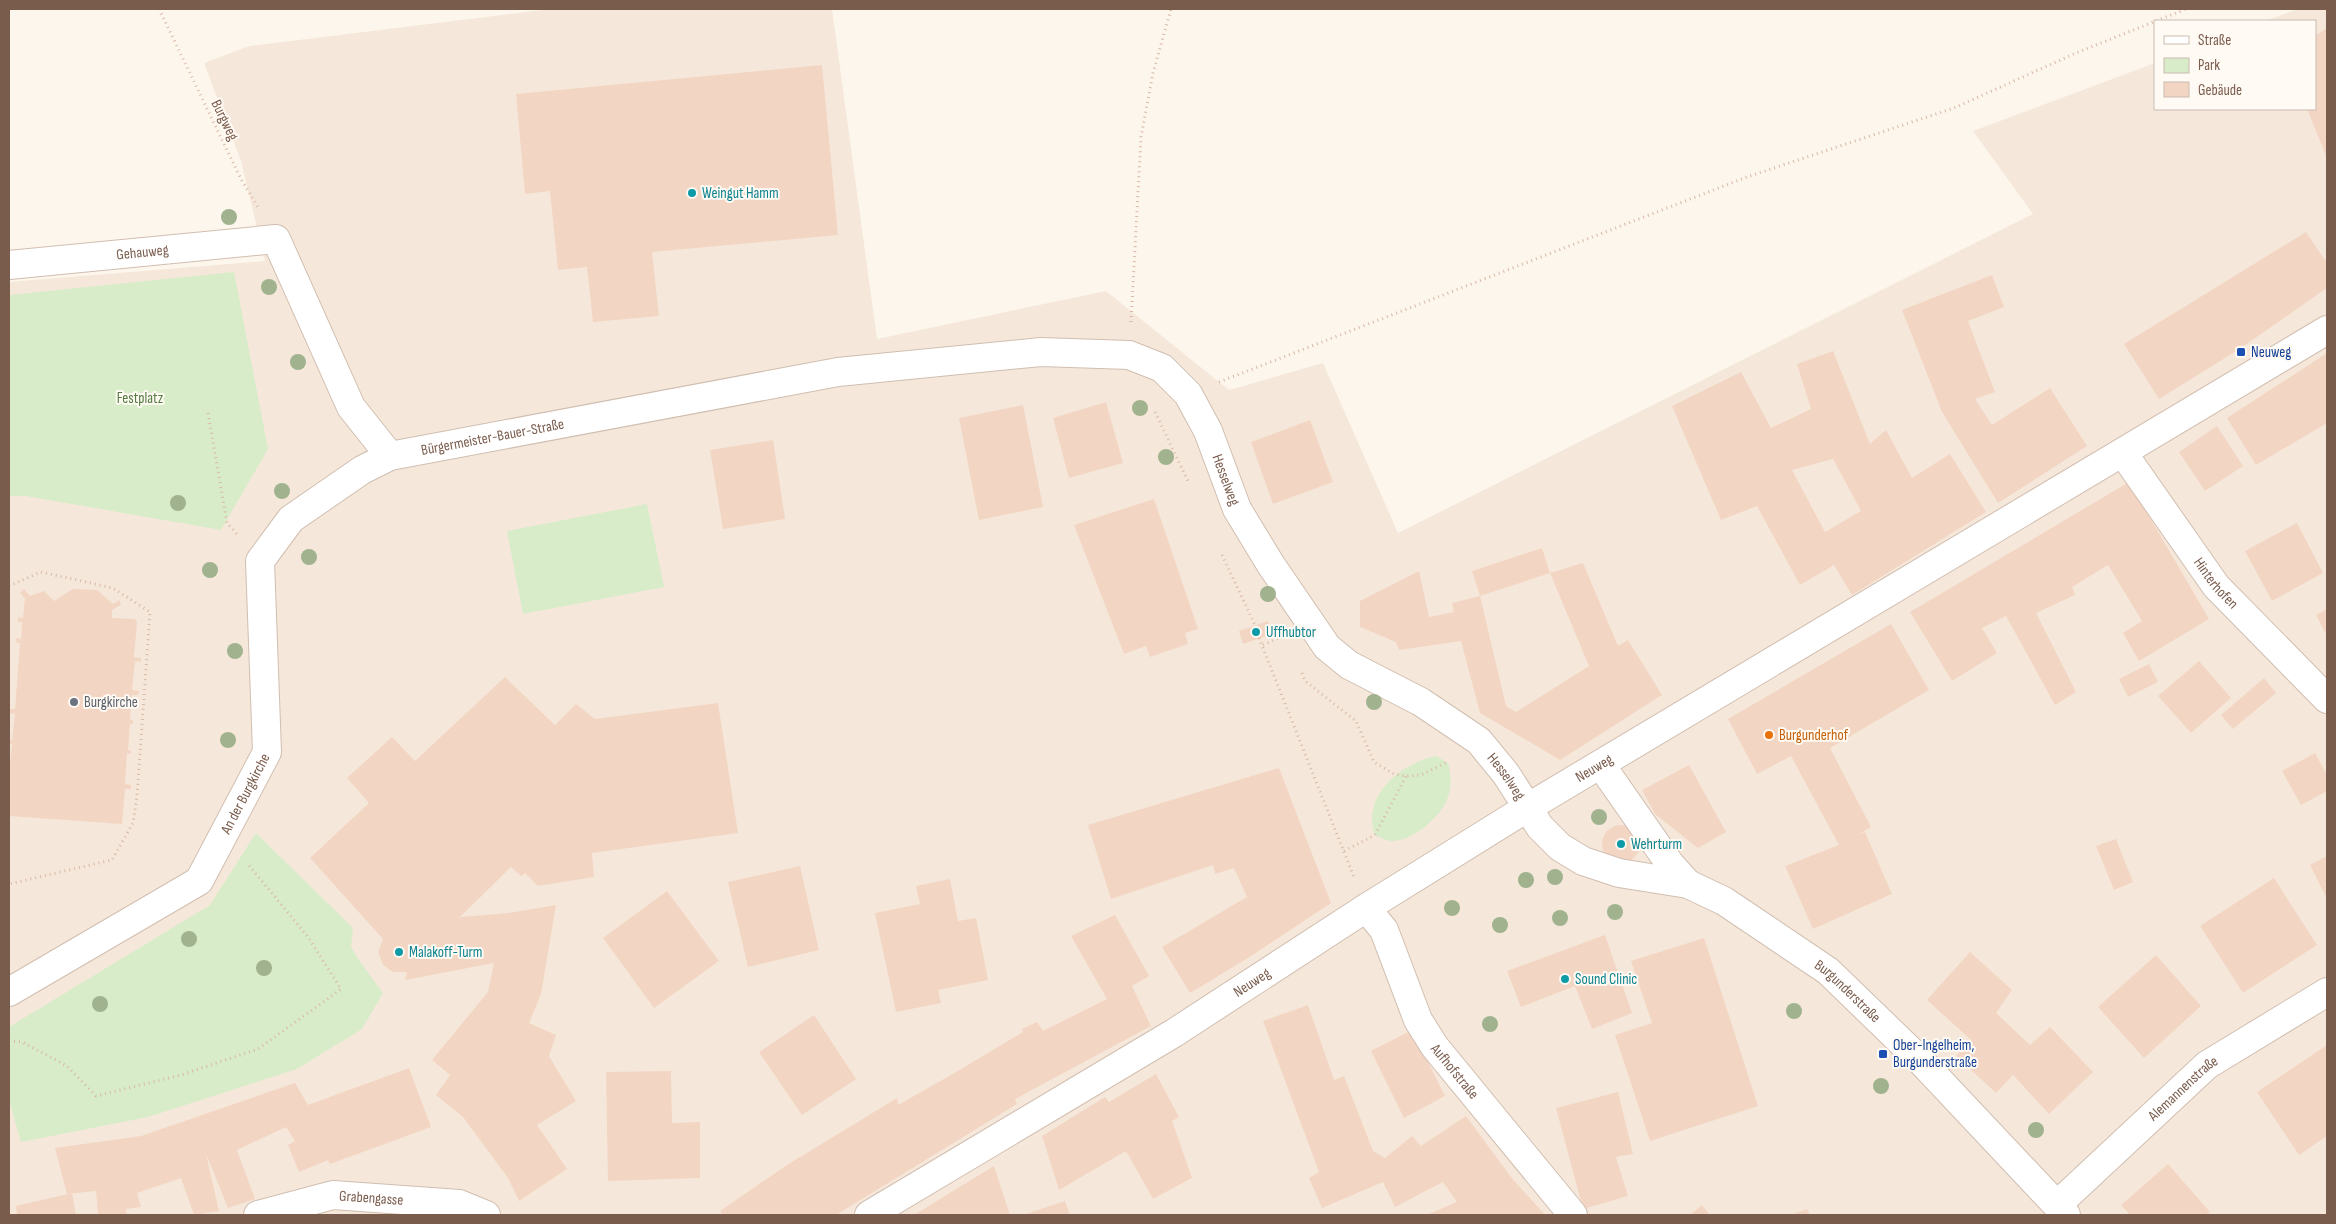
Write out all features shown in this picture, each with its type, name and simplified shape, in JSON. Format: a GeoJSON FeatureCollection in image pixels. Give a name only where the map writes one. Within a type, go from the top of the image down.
{"type":"FeatureCollection","features":[{"type":"Feature","properties":{"kind":"street","name":"Gehauweg"},"geometry":{"type":"LineString","coordinates":[[9,265],[276,239]]}},
{"type":"Feature","properties":{"kind":"street"},"geometry":{"type":"LineString","coordinates":[[276,239],[352,407],[390,456]]}},
{"type":"Feature","properties":{"kind":"street","name":"Neuweg"},"geometry":{"type":"LineString","coordinates":[[869,1215],[1174,1032],[1366,908],[1527,808],[2327,330]]}},
{"type":"Feature","properties":{"kind":"street","name":"Hesselweg"},"geometry":{"type":"LineString","coordinates":[[838,372],[1041,352],[1129,355],[1162,368],[1188,394],[1208,431],[1237,510],[1271,565],[1327,647],[1349,665],[1421,702],[1479,741],[1506,774],[1527,808]]}},
{"type":"Feature","properties":{"kind":"street","name":"Bürgermeister-Bauer-Straße"},"geometry":{"type":"LineString","coordinates":[[390,456],[838,372]]}},
{"type":"Feature","properties":{"kind":"street","name":"Hinterhofen"},"geometry":{"type":"LineString","coordinates":[[2123,453],[2216,586],[2327,699]]}},
{"type":"Feature","properties":{"kind":"street","name":"An der Burgkirche"},"geometry":{"type":"LineString","coordinates":[[9,992],[200,881],[267,752],[260,561],[291,518],[362,470],[390,456]]}},
{"type":"Feature","properties":{"kind":"street","name":"Burgunderstraße"},"geometry":{"type":"LineString","coordinates":[[1601,765],[1670,864],[1688,884]]}},
{"type":"Feature","properties":{"kind":"street","name":"Burgunderstraße"},"geometry":{"type":"LineString","coordinates":[[1527,808],[1540,827],[1560,847],[1583,861],[1619,873],[1688,884],[1724,901],[1828,971],[1919,1059],[2061,1210]]}},
{"type":"Feature","properties":{"kind":"street","name":"Aufhofstraße"},"geometry":{"type":"LineString","coordinates":[[1366,908],[1384,930],[1418,1020],[1435,1047],[1573,1215]]}},
{"type":"Feature","properties":{"kind":"street","name":"Alemannenstraße"},"geometry":{"type":"LineString","coordinates":[[2061,1210],[2207,1065],[2327,992]]}},
{"type":"Feature","properties":{"kind":"street","name":"Grabengasse"},"geometry":{"type":"LineString","coordinates":[[258,1215],[333,1195],[459,1204],[486,1215]]}},
{"type":"Feature","properties":{"kind":"path","name":"Burgweg"},"geometry":{"type":"LineString","coordinates":[[159,9],[241,179],[276,239]]}},
{"type":"Feature","properties":{"kind":"path"},"geometry":{"type":"LineString","coordinates":[[1129,355],[1141,137],[1153,73],[1171,9]]}},
{"type":"Feature","properties":{"kind":"path"},"geometry":{"type":"LineString","coordinates":[[2158,20],[2186,9]]}},
{"type":"Feature","properties":{"kind":"path"},"geometry":{"type":"LineString","coordinates":[[1188,394],[1747,177],[1954,108],[2076,52],[2154,22]]}},
{"type":"Feature","properties":{"kind":"path"},"geometry":{"type":"LineString","coordinates":[[208,413],[227,523]]}},
{"type":"Feature","properties":{"kind":"path"},"geometry":{"type":"LineString","coordinates":[[9,586],[41,572],[113,588],[150,612],[138,796],[134,823],[112,860],[9,884]]}},
{"type":"Feature","properties":{"kind":"path"},"geometry":{"type":"LineString","coordinates":[[1259,638],[1366,908]]}},
{"type":"Feature","properties":{"kind":"path"},"geometry":{"type":"LineString","coordinates":[[1263,645],[1280,638]]}},
{"type":"Feature","properties":{"kind":"path"},"geometry":{"type":"LineString","coordinates":[[1302,672],[1305,681],[1356,721],[1374,762],[1394,774],[1406,776],[1421,775],[1448,763],[1467,733]]}},
{"type":"Feature","properties":{"kind":"path"},"geometry":{"type":"LineString","coordinates":[[1344,852],[1375,835],[1406,776]]}},
{"type":"Feature","properties":{"kind":"path"},"geometry":{"type":"LineString","coordinates":[[9,1040],[22,1042],[67,1066],[96,1096],[181,1075],[258,1049],[341,989],[308,937],[223,835]]}},
{"type":"Feature","properties":{"kind":"shaded area"},"geometry":{"type":"Polygon","coordinates":[[[550,9],[832,9],[877,339],[1106,291],[1229,390],[1323,363],[1398,533],[2033,214],[1973,131],[2154,63],[2154,110],[2316,110],[2316,20],[2268,20],[2298,9],[2327,9],[2327,1215],[9,1215],[9,282],[265,261],[241,161],[204,63],[249,46],[550,9]]]}},
{"type":"Feature","properties":{"kind":"green space","name":"Festplatz"},"geometry":{"type":"Polygon","coordinates":[[[234,272],[268,449],[221,530],[26,496],[9,496],[9,295],[234,272]]]}},
{"type":"Feature","properties":{"kind":"green space"},"geometry":{"type":"Polygon","coordinates":[[[647,504],[664,587],[523,614],[507,531],[647,504]]]}},
{"type":"Feature","properties":{"kind":"green space"},"geometry":{"type":"Polygon","coordinates":[[[1436,756],[1448,763],[1451,783],[1447,800],[1437,816],[1422,829],[1403,839],[1390,841],[1375,835],[1372,821],[1374,808],[1379,795],[1387,784],[1409,766],[1436,756]]]}},
{"type":"Feature","properties":{"kind":"green space"},"geometry":{"type":"Polygon","coordinates":[[[256,833],[353,928],[351,947],[383,993],[362,1029],[297,1069],[148,1117],[21,1142],[9,1100],[9,1027],[210,905],[256,833]]]}},
{"type":"Feature","properties":{"kind":"building"},"geometry":{"type":"Polygon","coordinates":[[[2327,28],[2327,158],[2307,110],[2316,110],[2316,35],[2327,28]]]}},
{"type":"Feature","properties":{"kind":"building","name":"Weingut Hamm"},"geometry":{"type":"Polygon","coordinates":[[[822,65],[838,235],[652,252],[659,316],[593,322],[587,267],[558,270],[550,191],[525,194],[516,94],[822,65]]]}},
{"type":"Feature","properties":{"kind":"building"},"geometry":{"type":"Polygon","coordinates":[[[2306,232],[2327,263],[2327,288],[2238,350],[2159,399],[2124,344],[2306,232]]]}},
{"type":"Feature","properties":{"kind":"building"},"geometry":{"type":"Polygon","coordinates":[[[1992,275],[2004,307],[1968,321],[1995,392],[1975,399],[1992,425],[2050,388],[2087,446],[1998,503],[1942,412],[1902,310],[1992,275]]]}},
{"type":"Feature","properties":{"kind":"building"},"geometry":{"type":"Polygon","coordinates":[[[1833,351],[1870,444],[1886,430],[1912,478],[1950,454],[1986,512],[1852,595],[1834,565],[1800,585],[1757,506],[1721,520],[1672,406],[1741,372],[1771,428],[1811,409],[1797,364],[1833,351]],[[1833,459],[1792,470],[1825,532],[1861,511],[1833,459]]]}},
{"type":"Feature","properties":{"kind":"building"},"geometry":{"type":"Polygon","coordinates":[[[2327,353],[2327,423],[2256,465],[2227,418],[2327,353]]]}},
{"type":"Feature","properties":{"kind":"building"},"geometry":{"type":"Polygon","coordinates":[[[1106,402],[1123,463],[1069,478],[1053,418],[1106,402]]]}},
{"type":"Feature","properties":{"kind":"building"},"geometry":{"type":"Polygon","coordinates":[[[1023,405],[1043,507],[979,520],[959,418],[1023,405]]]}},
{"type":"Feature","properties":{"kind":"building"},"geometry":{"type":"Polygon","coordinates":[[[1310,420],[1333,482],[1273,504],[1251,442],[1310,420]]]}},
{"type":"Feature","properties":{"kind":"building"},"geometry":{"type":"Polygon","coordinates":[[[2217,426],[2243,466],[2205,491],[2179,452],[2217,426]]]}},
{"type":"Feature","properties":{"kind":"building"},"geometry":{"type":"Polygon","coordinates":[[[773,440],[785,519],[723,529],[710,450],[773,440]]]}},
{"type":"Feature","properties":{"kind":"building"},"geometry":{"type":"Polygon","coordinates":[[[2129,482],[2209,619],[2139,661],[2123,633],[2142,621],[2108,565],[2072,587],[2075,595],[2036,613],[2076,692],[2055,705],[2006,616],[1982,628],[1997,653],[1952,681],[1910,612],[2129,482]]]}},
{"type":"Feature","properties":{"kind":"building"},"geometry":{"type":"Polygon","coordinates":[[[1154,499],[1198,629],[1185,633],[1188,644],[1150,657],[1146,646],[1124,654],[1074,525],[1154,499]]]}},
{"type":"Feature","properties":{"kind":"building"},"geometry":{"type":"Polygon","coordinates":[[[2297,523],[2323,573],[2272,601],[2245,551],[2297,523]]]}},
{"type":"Feature","properties":{"kind":"building"},"geometry":{"type":"Polygon","coordinates":[[[1542,548],[1550,573],[1480,596],[1472,571],[1542,548]]]}},
{"type":"Feature","properties":{"kind":"building"},"geometry":{"type":"Polygon","coordinates":[[[1583,563],[1618,646],[1628,640],[1662,695],[1560,760],[1480,713],[1461,641],[1399,650],[1396,642],[1360,627],[1360,601],[1419,571],[1429,617],[1454,612],[1452,603],[1480,596],[1506,706],[1516,712],[1589,666],[1550,573],[1583,563]]]}},
{"type":"Feature","properties":{"kind":"building","name":"Burgkirche"},"geometry":{"type":"Polygon","coordinates":[[[24,589],[30,596],[44,591],[54,601],[73,589],[97,590],[113,604],[119,600],[121,605],[112,610],[112,618],[135,619],[137,622],[134,657],[141,658],[141,662],[135,661],[132,690],[139,691],[138,695],[132,695],[130,720],[133,720],[133,724],[130,724],[128,750],[131,751],[131,754],[127,753],[125,784],[131,785],[131,789],[125,789],[122,824],[9,816],[9,773],[12,744],[9,744],[9,740],[12,740],[15,714],[9,713],[9,709],[15,709],[20,643],[17,643],[16,638],[21,639],[22,622],[18,622],[18,617],[23,618],[25,598],[20,593],[24,589]]]}},
{"type":"Feature","properties":{"kind":"building"},"geometry":{"type":"Polygon","coordinates":[[[2327,609],[2327,636],[2316,615],[2327,609]]]}},
{"type":"Feature","properties":{"kind":"building","name":"Uffhubtor"},"geometry":{"type":"Polygon","coordinates":[[[1268,621],[1273,634],[1243,644],[1239,631],[1268,621]]]}},
{"type":"Feature","properties":{"kind":"building"},"geometry":{"type":"Polygon","coordinates":[[[1891,624],[1929,690],[1830,748],[1871,827],[1859,834],[1865,832],[1892,894],[1813,929],[1785,866],[1839,845],[1791,756],[1757,774],[1728,719],[1891,624]]]}},
{"type":"Feature","properties":{"kind":"building"},"geometry":{"type":"Polygon","coordinates":[[[2199,661],[2231,698],[2191,733],[2158,696],[2199,661]]]}},
{"type":"Feature","properties":{"kind":"building"},"geometry":{"type":"Polygon","coordinates":[[[2149,664],[2158,682],[2128,697],[2119,679],[2149,664]]]}},
{"type":"Feature","properties":{"kind":"building"},"geometry":{"type":"Polygon","coordinates":[[[505,677],[555,725],[576,704],[595,719],[718,703],[738,833],[592,853],[594,877],[538,886],[525,873],[521,876],[511,867],[460,917],[509,913],[556,905],[541,994],[529,1023],[556,1035],[549,1056],[576,1101],[537,1125],[567,1169],[519,1201],[508,1178],[463,1117],[436,1095],[450,1075],[432,1060],[488,992],[494,963],[405,980],[407,972],[393,972],[383,965],[378,952],[383,939],[310,858],[369,803],[347,778],[392,737],[415,761],[505,677]]]}},
{"type":"Feature","properties":{"kind":"building"},"geometry":{"type":"Polygon","coordinates":[[[2264,678],[2276,693],[2233,729],[2221,715],[2264,678]]]}},
{"type":"Feature","properties":{"kind":"building"},"geometry":{"type":"Polygon","coordinates":[[[2315,753],[2327,775],[2327,791],[2301,805],[2282,771],[2315,753]]]}},
{"type":"Feature","properties":{"kind":"building"},"geometry":{"type":"Polygon","coordinates":[[[1689,765],[1726,832],[1698,848],[1655,814],[1642,790],[1689,765]]]}},
{"type":"Feature","properties":{"kind":"building"},"geometry":{"type":"Polygon","coordinates":[[[1279,768],[1331,903],[1248,958],[1190,993],[1162,947],[1247,897],[1234,868],[1215,874],[1213,865],[1111,899],[1088,825],[1279,768]]]}},
{"type":"Feature","properties":{"kind":"building","name":"Wehrturm"},"geometry":{"type":"Polygon","coordinates":[[[1621,825],[1634,831],[1640,844],[1634,857],[1621,863],[1608,857],[1602,844],[1608,831],[1621,825]]]}},
{"type":"Feature","properties":{"kind":"building"},"geometry":{"type":"Polygon","coordinates":[[[2116,839],[2133,882],[2114,890],[2096,846],[2116,839]]]}},
{"type":"Feature","properties":{"kind":"building"},"geometry":{"type":"Polygon","coordinates":[[[2327,856],[2327,899],[2310,865],[2327,856]]]}},
{"type":"Feature","properties":{"kind":"building"},"geometry":{"type":"Polygon","coordinates":[[[800,866],[819,950],[748,967],[728,882],[800,866]]]}},
{"type":"Feature","properties":{"kind":"building"},"geometry":{"type":"Polygon","coordinates":[[[2274,878],[2317,945],[2243,993],[2200,926],[2274,878]]]}},
{"type":"Feature","properties":{"kind":"building"},"geometry":{"type":"Polygon","coordinates":[[[950,879],[958,921],[976,918],[988,980],[938,990],[941,1003],[896,1012],[875,913],[920,904],[916,886],[950,879]]]}},
{"type":"Feature","properties":{"kind":"building"},"geometry":{"type":"Polygon","coordinates":[[[667,891],[719,961],[654,1008],[603,938],[667,891]]]}},
{"type":"Feature","properties":{"kind":"building"},"geometry":{"type":"Polygon","coordinates":[[[1115,915],[1149,976],[1132,986],[1151,1026],[1015,1099],[1017,1104],[836,1215],[723,1215],[720,1211],[787,1165],[897,1098],[898,1105],[1023,1032],[1022,1029],[1037,1022],[1043,1031],[1107,999],[1071,936],[1115,915]]]}},
{"type":"Feature","properties":{"kind":"building","name":"Sound Clinic"},"geometry":{"type":"Polygon","coordinates":[[[1605,935],[1632,1013],[1592,1029],[1575,986],[1521,1007],[1507,971],[1605,935]]]}},
{"type":"Feature","properties":{"kind":"building"},"geometry":{"type":"Polygon","coordinates":[[[1704,938],[1758,1106],[1650,1141],[1615,1035],[1652,1023],[1631,961],[1704,938]]]}},
{"type":"Feature","properties":{"kind":"building"},"geometry":{"type":"Polygon","coordinates":[[[1970,952],[2012,990],[1996,1013],[2030,1045],[2050,1027],[2093,1072],[2049,1114],[2013,1075],[1996,1093],[1956,1056],[1971,1040],[1927,1000],[1970,952]]]}},
{"type":"Feature","properties":{"kind":"building"},"geometry":{"type":"Polygon","coordinates":[[[2156,955],[2201,1006],[2144,1058],[2098,1007],[2156,955]]]}},
{"type":"Feature","properties":{"kind":"building"},"geometry":{"type":"Polygon","coordinates":[[[1308,1005],[1334,1080],[1344,1076],[1373,1151],[1385,1158],[1412,1136],[1421,1146],[1466,1116],[1511,1177],[1545,1215],[1426,1215],[1457,1202],[1443,1182],[1395,1207],[1383,1182],[1322,1208],[1309,1178],[1319,1172],[1263,1021],[1308,1005]]]}},
{"type":"Feature","properties":{"kind":"building"},"geometry":{"type":"Polygon","coordinates":[[[814,1015],[856,1079],[802,1115],[759,1052],[814,1015]]]}},
{"type":"Feature","properties":{"kind":"building"},"geometry":{"type":"Polygon","coordinates":[[[1412,1030],[1445,1096],[1404,1118],[1371,1051],[1412,1030]]]}},
{"type":"Feature","properties":{"kind":"building"},"geometry":{"type":"Polygon","coordinates":[[[2327,1045],[2327,1136],[2299,1155],[2257,1092],[2327,1045]]]}},
{"type":"Feature","properties":{"kind":"building"},"geometry":{"type":"Polygon","coordinates":[[[409,1068],[431,1127],[330,1164],[328,1160],[299,1172],[288,1145],[295,1141],[286,1127],[237,1150],[255,1199],[228,1208],[206,1154],[219,1211],[194,1215],[181,1178],[137,1193],[141,1207],[126,1209],[127,1215],[98,1215],[96,1191],[67,1194],[55,1148],[141,1136],[295,1083],[308,1105],[409,1068]]]}},
{"type":"Feature","properties":{"kind":"building"},"geometry":{"type":"Polygon","coordinates":[[[671,1071],[672,1123],[700,1122],[700,1178],[608,1181],[606,1072],[671,1071]]]}},
{"type":"Feature","properties":{"kind":"building"},"geometry":{"type":"Polygon","coordinates":[[[1156,1074],[1179,1117],[1172,1121],[1192,1178],[1153,1199],[1126,1151],[1059,1190],[1042,1136],[1105,1097],[1109,1102],[1156,1074]]]}},
{"type":"Feature","properties":{"kind":"building"},"geometry":{"type":"Polygon","coordinates":[[[1618,1092],[1633,1154],[1616,1157],[1628,1196],[1583,1209],[1556,1108],[1618,1092]]]}},
{"type":"Feature","properties":{"kind":"building"},"geometry":{"type":"Polygon","coordinates":[[[2168,1164],[2210,1212],[2206,1215],[2130,1215],[2121,1205],[2168,1164]]]}},
{"type":"Feature","properties":{"kind":"building"},"geometry":{"type":"Polygon","coordinates":[[[994,1166],[1010,1215],[914,1215],[958,1188],[994,1166]]]}},
{"type":"Feature","properties":{"kind":"building"},"geometry":{"type":"Polygon","coordinates":[[[72,1193],[76,1215],[17,1215],[16,1206],[72,1193]]]}},
{"type":"Feature","properties":{"kind":"building"},"geometry":{"type":"Polygon","coordinates":[[[1065,1201],[1070,1215],[1023,1215],[1065,1201]]]}},
{"type":"Feature","properties":{"kind":"building"},"geometry":{"type":"Polygon","coordinates":[[[1702,1205],[1710,1215],[1690,1215],[1702,1205]]]}},
{"type":"Feature","properties":{"kind":"building"},"geometry":{"type":"Polygon","coordinates":[[[1807,1209],[1810,1215],[1791,1215],[1807,1209]]]}},
{"type":"Feature","properties":{"kind":"place","name":"Weingut Hamm"},"geometry":{"type":"Point","coordinates":[692,193]}},
{"type":"Feature","properties":{"kind":"place","name":"Neuweg"},"geometry":{"type":"Point","coordinates":[2241,352]}},
{"type":"Feature","properties":{"kind":"place","name":"Uffhubtor"},"geometry":{"type":"Point","coordinates":[1256,632]}},
{"type":"Feature","properties":{"kind":"place","name":"Burgkirche"},"geometry":{"type":"Point","coordinates":[74,702]}},
{"type":"Feature","properties":{"kind":"place","name":"Burgunderhof"},"geometry":{"type":"Point","coordinates":[1769,735]}},
{"type":"Feature","properties":{"kind":"place","name":"Wehrturm"},"geometry":{"type":"Point","coordinates":[1621,844]}},
{"type":"Feature","properties":{"kind":"place","name":"Malakoff-Turm"},"geometry":{"type":"Point","coordinates":[399,952]}},
{"type":"Feature","properties":{"kind":"place","name":"Sound Clinic"},"geometry":{"type":"Point","coordinates":[1565,979]}},
{"type":"Feature","properties":{"kind":"place","name":"Ober-Ingelheim, Burgunderstraße"},"geometry":{"type":"Point","coordinates":[1883,1054]}}]}
